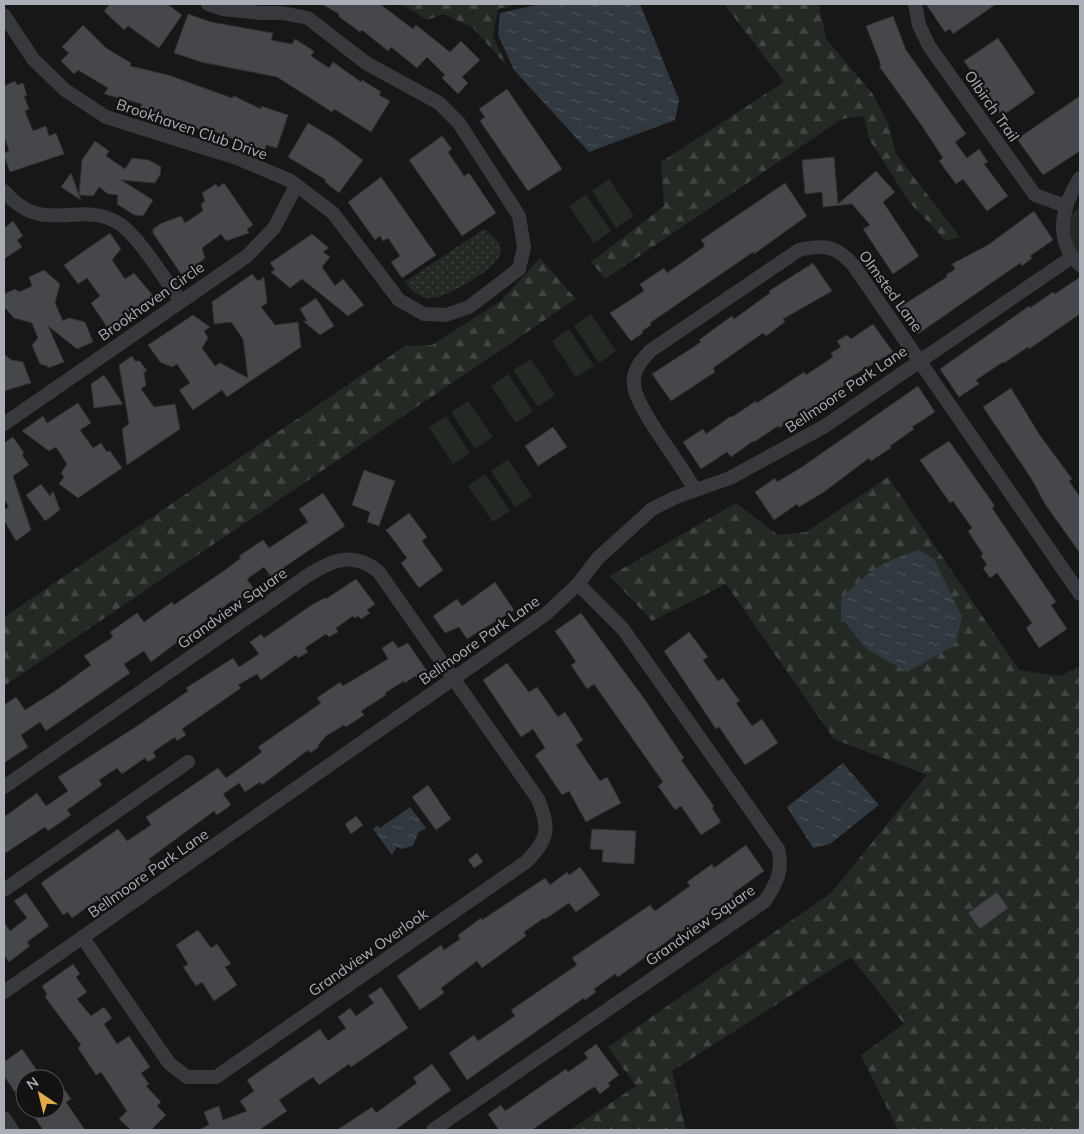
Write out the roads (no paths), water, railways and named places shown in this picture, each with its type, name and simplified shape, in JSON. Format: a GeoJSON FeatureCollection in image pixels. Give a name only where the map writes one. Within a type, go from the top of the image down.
{"type":"FeatureCollection","features":[{"type":"Feature","properties":{"kind":"street","name":"Brookhaven Club Drive"},"geometry":{"type":"LineString","coordinates":[[4,15],[33,59],[65,90],[106,117],[237,158],[296,186],[333,213],[399,300],[424,314],[446,316],[469,307],[519,269],[524,247],[519,216],[459,123],[439,103],[366,63],[308,18],[282,13],[261,14],[222,9],[208,4]]}},
{"type":"Feature","properties":{"kind":"street","name":"Olbirch Trail"},"geometry":{"type":"LineString","coordinates":[[915,4],[919,25],[929,46],[1035,195],[1066,206]]}},
{"type":"Feature","properties":{"kind":"street","name":"Bellmoore Park Lane"},"geometry":{"type":"LineString","coordinates":[[4,992],[546,614],[578,584],[598,558],[652,509],[695,490],[730,478],[825,426],[920,360],[1076,261],[1066,245],[1062,224],[1070,195],[1080,178]]}},
{"type":"Feature","properties":{"kind":"street","name":"Brookhaven Circle"},"geometry":{"type":"LineString","coordinates":[[4,424],[259,246],[274,228],[296,186]]}},
{"type":"Feature","properties":{"kind":"street"},"geometry":{"type":"LineString","coordinates":[[4,191],[13,202],[43,216],[63,217],[82,213],[99,216],[120,224],[132,235],[180,300]]}},
{"type":"Feature","properties":{"kind":"street","name":"Olmsted Lane"},"geometry":{"type":"LineString","coordinates":[[695,490],[684,469],[639,402],[634,384],[635,372],[650,351],[799,250],[815,246],[829,247],[842,252],[920,360],[1080,594]]}},
{"type":"Feature","properties":{"kind":"street","name":"Grandview Square"},"geometry":{"type":"LineString","coordinates":[[4,787],[307,576],[334,560],[357,561],[378,571],[454,678]]}},
{"type":"Feature","properties":{"kind":"street","name":"Grandview Square"},"geometry":{"type":"LineString","coordinates":[[433,1130],[765,901],[777,882],[781,860],[778,849],[623,629],[578,584]]}},
{"type":"Feature","properties":{"kind":"street","name":"Grandview Overlook"},"geometry":{"type":"LineString","coordinates":[[83,938],[169,1063],[187,1077],[216,1077],[519,867],[536,852],[544,836],[547,821],[538,799],[454,678]]}},
{"type":"Feature","properties":{"kind":"street"},"geometry":{"type":"LineString","coordinates":[[4,890],[188,762]]}},
{"type":"Feature","properties":{"kind":"street"},"geometry":{"type":"LineString","coordinates":[[4,1118],[12,1130]]}},
{"type":"Feature","properties":{"kind":"water"},"geometry":{"type":"Polygon","coordinates":[[[541,4],[640,4],[679,100],[675,120],[589,152],[514,70],[498,35],[500,13],[541,4]]]}},
{"type":"Feature","properties":{"kind":"water"},"geometry":{"type":"Polygon","coordinates":[[[919,550],[934,559],[962,617],[955,645],[907,672],[867,649],[841,618],[841,599],[876,568],[896,558],[919,550]]]}},
{"type":"Feature","properties":{"kind":"water"},"geometry":{"type":"Polygon","coordinates":[[[843,763],[879,805],[830,844],[813,848],[787,807],[843,763]]]}},
{"type":"Feature","properties":{"kind":"water"},"geometry":{"type":"Polygon","coordinates":[[[410,807],[426,828],[418,833],[413,846],[402,849],[397,847],[392,855],[373,829],[378,825],[380,828],[410,807]]]}}]}
